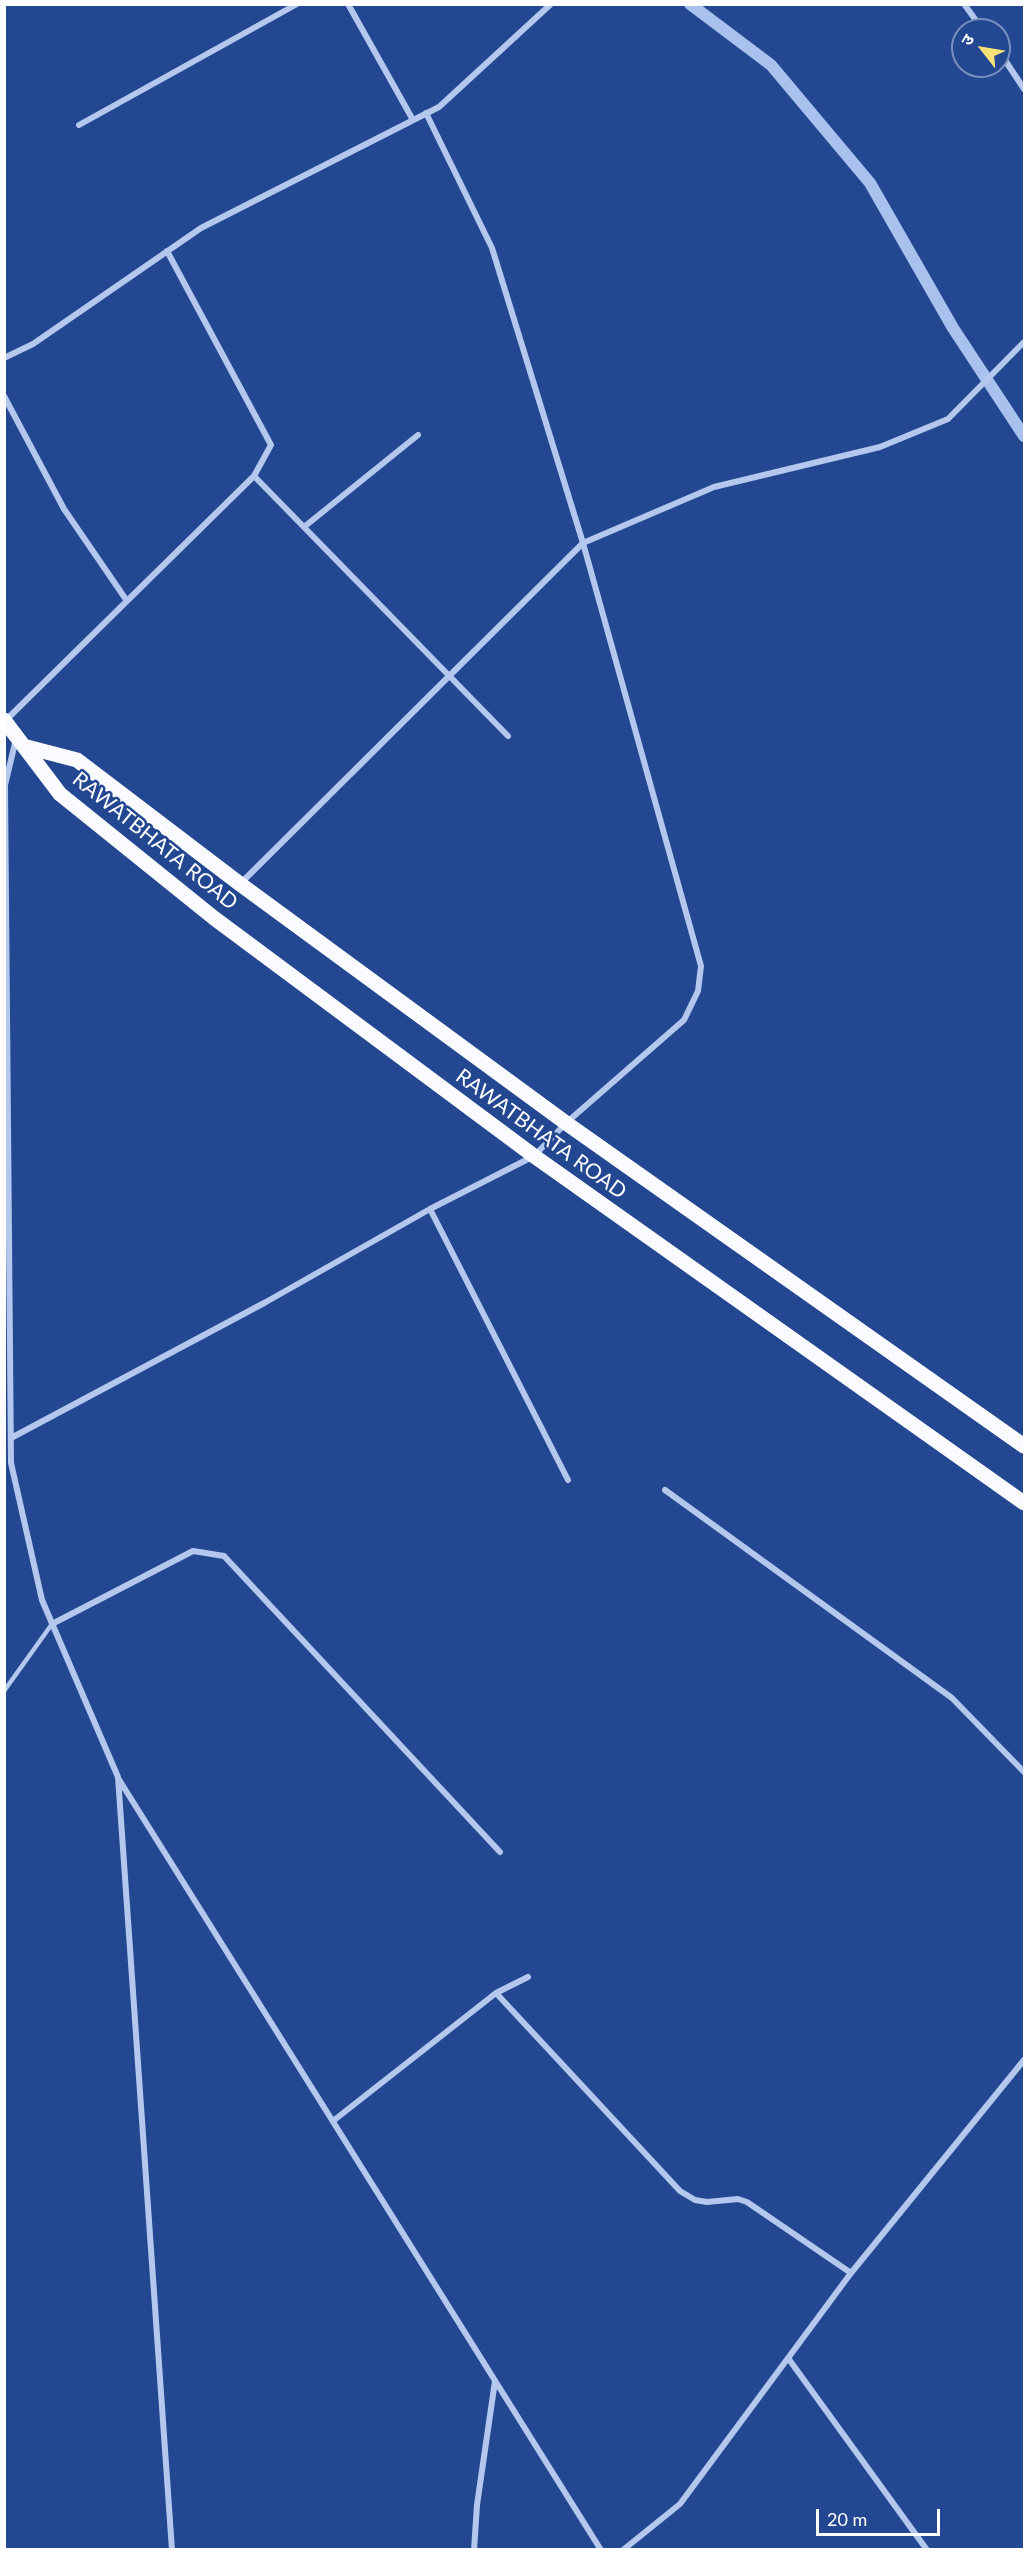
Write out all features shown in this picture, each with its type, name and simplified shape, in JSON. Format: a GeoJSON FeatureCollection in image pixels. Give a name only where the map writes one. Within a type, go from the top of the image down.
{"type":"FeatureCollection","features":[{"type":"Feature","properties":{"kind":"main road"},"geometry":{"type":"LineString","coordinates":[[5,720],[22,741]]}},
{"type":"Feature","properties":{"kind":"main road","name":"RAWATBHATA ROAD"},"geometry":{"type":"LineString","coordinates":[[22,741],[77,760],[240,884],[566,1123],[1024,1446]]}},
{"type":"Feature","properties":{"kind":"main road","name":"RAWATBHATA ROAD"},"geometry":{"type":"LineString","coordinates":[[22,741],[60,794],[214,918],[534,1156],[1024,1503]]}},
{"type":"Feature","properties":{"kind":"street"},"geometry":{"type":"LineString","coordinates":[[79,125],[297,4]]}},
{"type":"Feature","properties":{"kind":"street"},"geometry":{"type":"LineString","coordinates":[[348,4],[413,120]]}},
{"type":"Feature","properties":{"kind":"street"},"geometry":{"type":"LineString","coordinates":[[4,358],[33,344],[201,228],[439,107],[551,4]]}},
{"type":"Feature","properties":{"kind":"street"},"geometry":{"type":"LineString","coordinates":[[964,4],[974,18]]}},
{"type":"Feature","properties":{"kind":"street"},"geometry":{"type":"LineString","coordinates":[[1011,69],[1024,89]]}},
{"type":"Feature","properties":{"kind":"street"},"geometry":{"type":"LineString","coordinates":[[11,1438],[430,1209],[534,1156],[566,1123],[684,1020],[698,991],[701,966],[584,543],[492,248],[426,113]]}},
{"type":"Feature","properties":{"kind":"street"},"geometry":{"type":"LineString","coordinates":[[5,720],[254,476],[271,445],[167,251]]}},
{"type":"Feature","properties":{"kind":"street"},"geometry":{"type":"LineString","coordinates":[[240,884],[584,543],[714,487],[880,447],[948,418],[1024,342]]}},
{"type":"Feature","properties":{"kind":"street"},"geometry":{"type":"LineString","coordinates":[[4,396],[64,509],[128,600]]}},
{"type":"Feature","properties":{"kind":"street"},"geometry":{"type":"LineString","coordinates":[[304,527],[418,435]]}},
{"type":"Feature","properties":{"kind":"street"},"geometry":{"type":"LineString","coordinates":[[254,476],[508,736]]}},
{"type":"Feature","properties":{"kind":"street"},"geometry":{"type":"LineString","coordinates":[[22,741],[5,785],[11,1463],[42,1600],[118,1777],[601,2550]]}},
{"type":"Feature","properties":{"kind":"street"},"geometry":{"type":"LineString","coordinates":[[430,1209],[568,1480]]}},
{"type":"Feature","properties":{"kind":"street"},"geometry":{"type":"LineString","coordinates":[[665,1490],[952,1698],[1024,1772]]}},
{"type":"Feature","properties":{"kind":"street"},"geometry":{"type":"LineString","coordinates":[[52,1624],[193,1551],[224,1556],[500,1852]]}},
{"type":"Feature","properties":{"kind":"street"},"geometry":{"type":"LineString","coordinates":[[118,1777],[172,2550]]}},
{"type":"Feature","properties":{"kind":"street"},"geometry":{"type":"LineString","coordinates":[[333,2121],[496,1993],[528,1977]]}},
{"type":"Feature","properties":{"kind":"street"},"geometry":{"type":"LineString","coordinates":[[496,1993],[680,2191],[695,2200],[707,2202],[738,2199],[747,2202],[851,2273]]}},
{"type":"Feature","properties":{"kind":"street"},"geometry":{"type":"LineString","coordinates":[[623,2550],[680,2504],[851,2273],[1024,2060]]}},
{"type":"Feature","properties":{"kind":"street"},"geometry":{"type":"LineString","coordinates":[[788,2358],[927,2550]]}},
{"type":"Feature","properties":{"kind":"street"},"geometry":{"type":"LineString","coordinates":[[474,2550],[477,2505],[495,2380]]}},
{"type":"Feature","properties":{"kind":"lane"},"geometry":{"type":"LineString","coordinates":[[4,1691],[52,1624]]}},
{"type":"Feature","properties":{"kind":"waterway"},"geometry":{"type":"LineString","coordinates":[[690,4],[771,65],[870,183],[953,328],[1024,436]]}}]}
